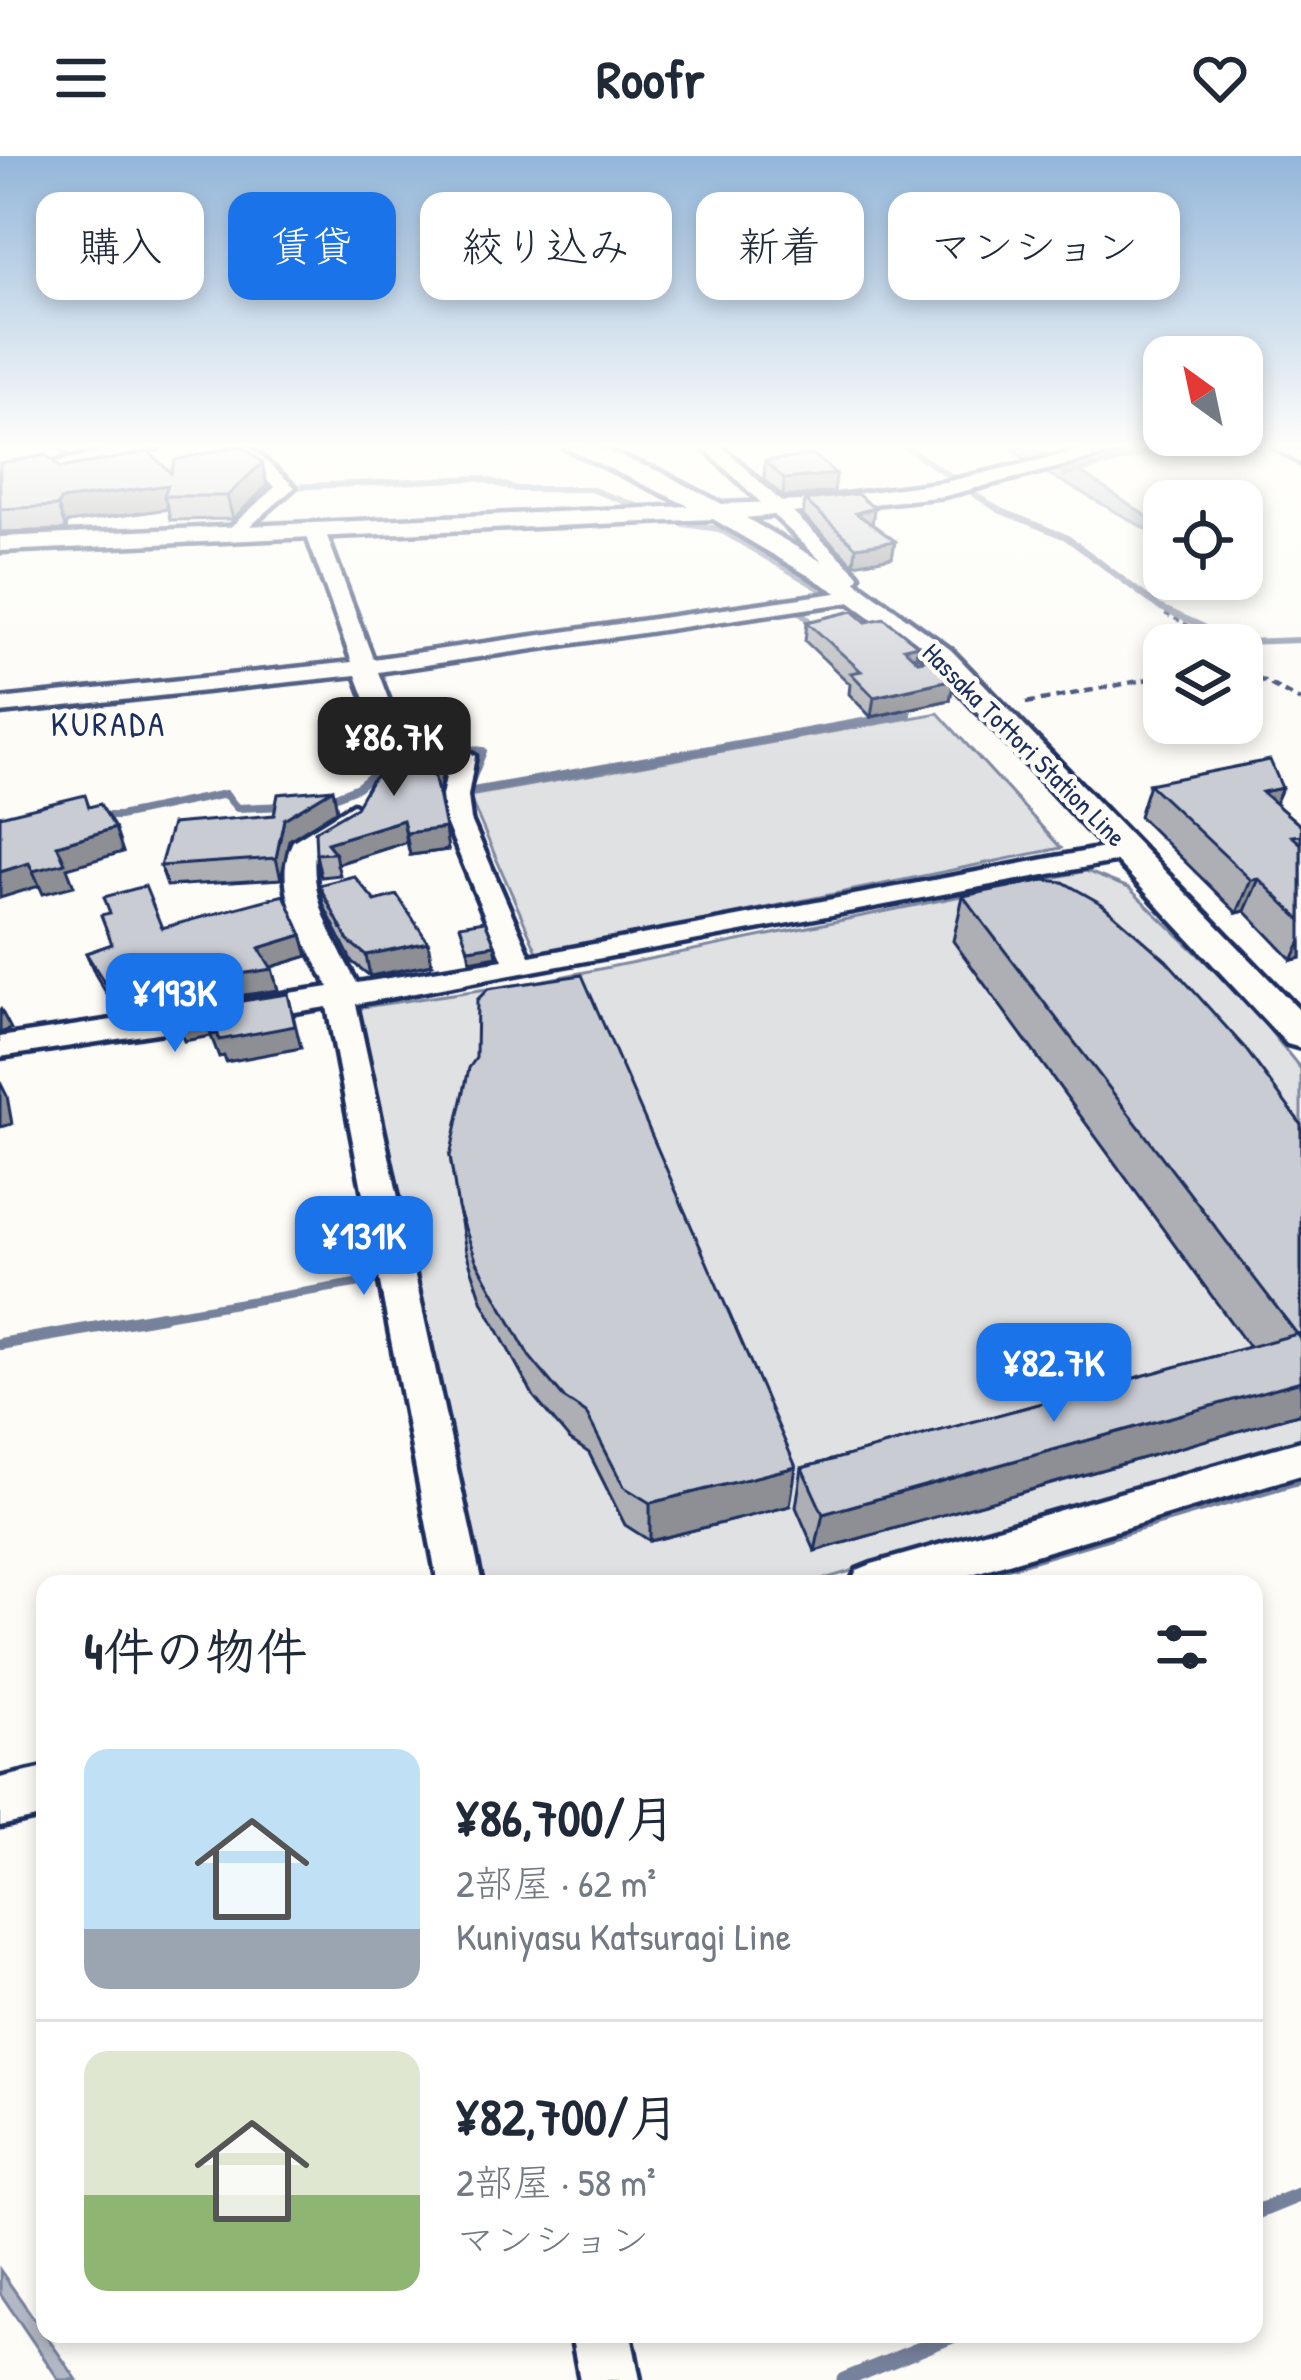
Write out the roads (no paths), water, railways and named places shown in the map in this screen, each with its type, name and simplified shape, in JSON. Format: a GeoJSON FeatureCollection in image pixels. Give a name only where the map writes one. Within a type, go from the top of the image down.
{"type":"FeatureCollection","features":[{"type":"Feature","properties":{"kind":"main road","name":"Hassaka Tottori Station Line"},"geometry":{"type":"LineString","coordinates":[[784,551],[851,591],[941,656],[1301,1034]]}},
{"type":"Feature","properties":{"kind":"street"},"geometry":{"type":"LineString","coordinates":[[322,551],[364,667],[387,769]]}},
{"type":"Feature","properties":{"kind":"street"},"geometry":{"type":"LineString","coordinates":[[0,706],[364,667],[851,591],[849,576],[821,551]]}},
{"type":"Feature","properties":{"kind":"street"},"geometry":{"type":"LineString","coordinates":[[458,1575],[344,997],[305,908],[298,865],[302,847],[349,820],[387,769],[463,756],[454,798],[458,823],[520,968]]}},
{"type":"Feature","properties":{"kind":"street"},"geometry":{"type":"LineString","coordinates":[[0,1047],[520,968],[1130,851]]}},
{"type":"Feature","properties":{"kind":"street"},"geometry":{"type":"LineString","coordinates":[[903,1575],[1301,1458]]}},
{"type":"Feature","properties":{"kind":"street"},"geometry":{"type":"LineString","coordinates":[[0,1802],[36,1794]]}},
{"type":"Feature","properties":{"kind":"street"},"geometry":{"type":"LineString","coordinates":[[603,2343],[610,2380]]}},
{"type":"Feature","properties":{"kind":"waterway"},"geometry":{"type":"LineString","coordinates":[[756,551],[824,591]]}},
{"type":"Feature","properties":{"kind":"waterway"},"geometry":{"type":"LineString","coordinates":[[1084,551],[1159,607],[1202,626],[1216,643],[1301,640]]}},
{"type":"Feature","properties":{"kind":"waterway"},"geometry":{"type":"LineString","coordinates":[[798,610],[818,628]]}},
{"type":"Feature","properties":{"kind":"waterway"},"geometry":{"type":"LineString","coordinates":[[438,746],[483,751],[467,792],[908,714]]}},
{"type":"Feature","properties":{"kind":"waterway"},"geometry":{"type":"LineString","coordinates":[[324,801],[358,787],[386,764],[381,746]]}},
{"type":"Feature","properties":{"kind":"waterway"},"geometry":{"type":"LineString","coordinates":[[93,816],[119,816],[225,794],[237,808],[288,806]]}},
{"type":"Feature","properties":{"kind":"waterway"},"geometry":{"type":"LineString","coordinates":[[144,1319],[376,1280]]}},
{"type":"Feature","properties":{"kind":"waterway"},"geometry":{"type":"LineString","coordinates":[[0,1344],[162,1316]]}},
{"type":"Feature","properties":{"kind":"waterway"},"geometry":{"type":"LineString","coordinates":[[971,1575],[1301,1478]]}},
{"type":"Feature","properties":{"kind":"waterway"},"geometry":{"type":"LineString","coordinates":[[1263,2209],[1301,2194]]}},
{"type":"Feature","properties":{"kind":"waterway"},"geometry":{"type":"LineString","coordinates":[[844,2380],[935,2343]]}},
{"type":"Feature","properties":{"kind":"district","name":"KURADA"},"geometry":{"type":"Point","coordinates":[109,724]}}]}
